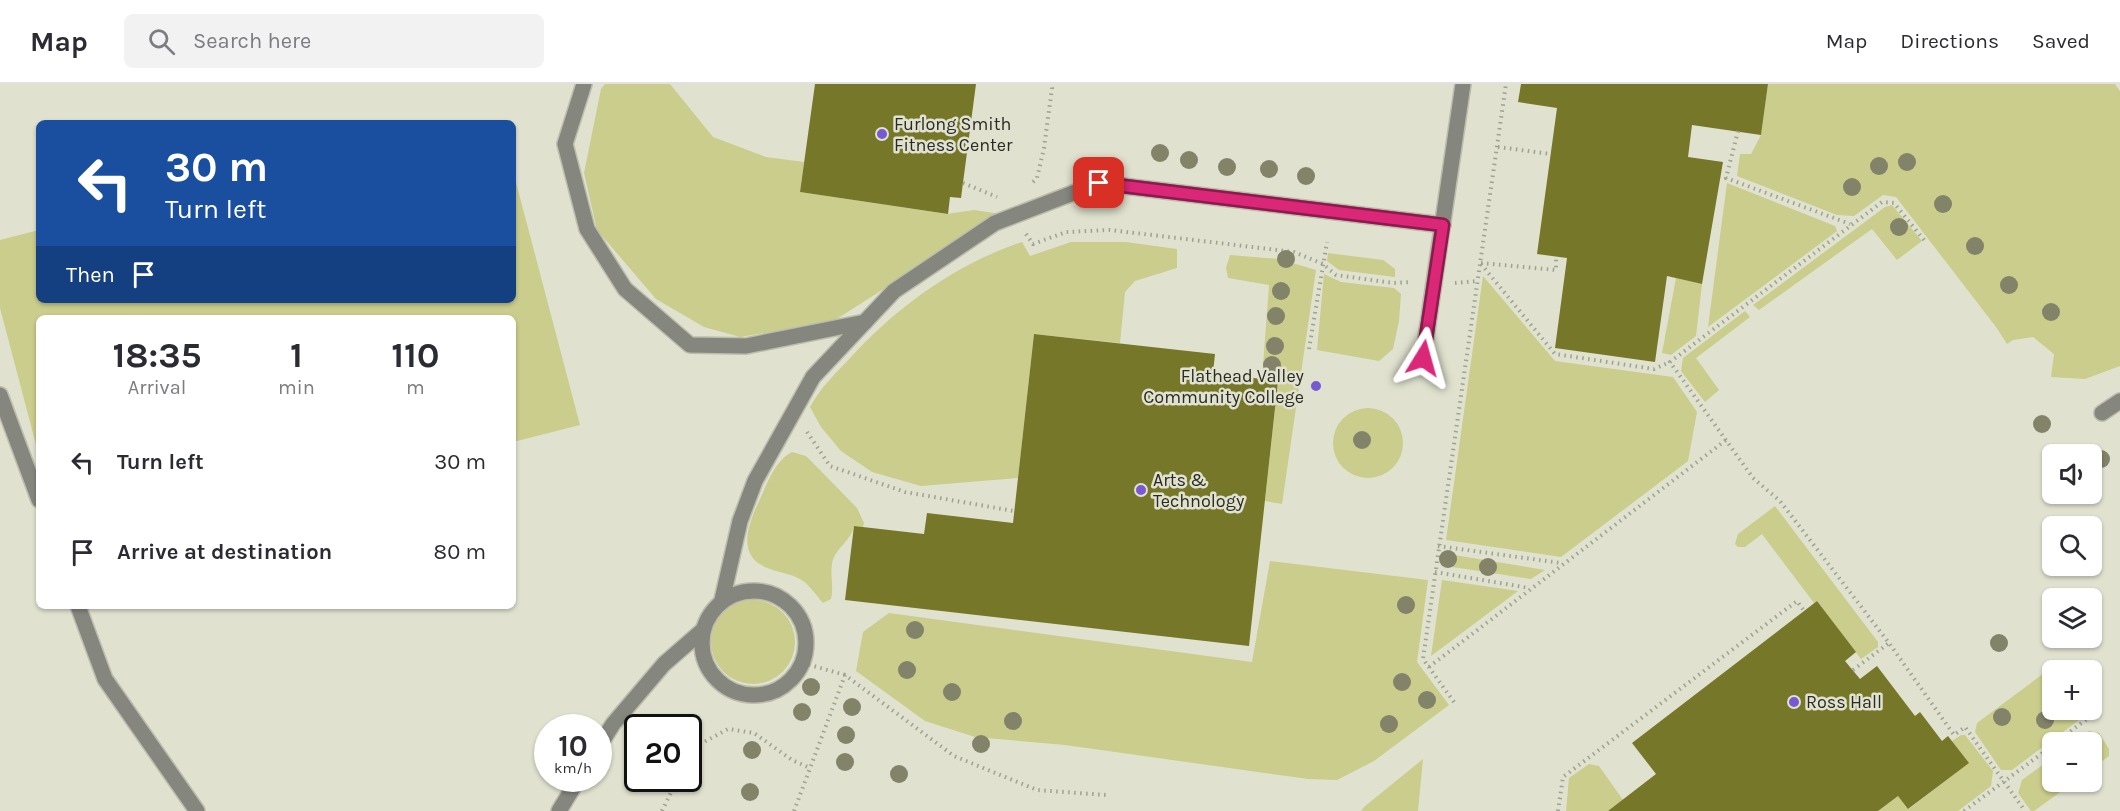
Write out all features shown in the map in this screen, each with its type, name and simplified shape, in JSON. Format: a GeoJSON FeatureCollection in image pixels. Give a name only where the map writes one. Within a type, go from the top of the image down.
{"type":"FeatureCollection","features":[{"type":"Feature","properties":{"kind":"lane"},"geometry":{"type":"LineString","coordinates":[[584,84],[565,144],[587,229],[625,289],[690,345],[746,345],[865,321]]}},
{"type":"Feature","properties":{"kind":"lane"},"geometry":{"type":"LineString","coordinates":[[1423,358],[1463,84]]}},
{"type":"Feature","properties":{"kind":"lane"},"geometry":{"type":"LineString","coordinates":[[722,600],[740,521],[755,481],[813,377],[894,291],[995,223],[1099,183],[1443,225]]}},
{"type":"Feature","properties":{"kind":"lane"},"geometry":{"type":"LineString","coordinates":[[0,395],[36,492]]}},
{"type":"Feature","properties":{"kind":"lane"},"geometry":{"type":"LineString","coordinates":[[2102,413],[2120,401]]}},
{"type":"Feature","properties":{"kind":"lane"},"geometry":{"type":"LineString","coordinates":[[756,590],[773,593],[787,602],[798,615],[805,630],[806,647],[803,663],[794,677],[781,688],[765,694],[748,695],[731,690],[716,680],[706,665],[701,648],[703,630],[710,613],[722,600],[738,592],[756,590]]}},
{"type":"Feature","properties":{"kind":"lane"},"geometry":{"type":"LineString","coordinates":[[79,609],[105,679],[198,811]]}},
{"type":"Feature","properties":{"kind":"lane"},"geometry":{"type":"LineString","coordinates":[[612,726],[664,664],[703,630]]}},
{"type":"Feature","properties":{"kind":"lane"},"geometry":{"type":"LineString","coordinates":[[559,811],[571,792]]}},
{"type":"Feature","properties":{"kind":"path"},"geometry":{"type":"LineString","coordinates":[[1029,184],[1037,178],[1051,84]]}},
{"type":"Feature","properties":{"kind":"path"},"geometry":{"type":"LineString","coordinates":[[1454,702],[1423,659],[1506,84]]}},
{"type":"Feature","properties":{"kind":"path"},"geometry":{"type":"LineString","coordinates":[[1738,131],[1726,178],[1851,224]]}},
{"type":"Feature","properties":{"kind":"path"},"geometry":{"type":"LineString","coordinates":[[1498,147],[1551,154]]}},
{"type":"Feature","properties":{"kind":"path"},"geometry":{"type":"LineString","coordinates":[[963,183],[1005,200],[1032,243],[1066,232],[1110,230],[1294,252],[1323,264],[1336,275],[1393,283],[1434,281],[1453,284],[1478,281]]}},
{"type":"Feature","properties":{"kind":"path"},"geometry":{"type":"LineString","coordinates":[[1480,263],[1555,354],[1653,369],[1670,362],[1882,202],[1894,203],[1924,240]]}},
{"type":"Feature","properties":{"kind":"path"},"geometry":{"type":"LineString","coordinates":[[1309,349],[1327,242]]}},
{"type":"Feature","properties":{"kind":"path"},"geometry":{"type":"LineString","coordinates":[[1480,263],[1556,270],[1556,257]]}},
{"type":"Feature","properties":{"kind":"path"},"geometry":{"type":"LineString","coordinates":[[1670,362],[1754,478],[1780,501],[1954,735],[1965,727],[2025,811]]}},
{"type":"Feature","properties":{"kind":"path"},"geometry":{"type":"LineString","coordinates":[[793,412],[830,466],[906,492],[1014,511]]}},
{"type":"Feature","properties":{"kind":"path"},"geometry":{"type":"LineString","coordinates":[[1428,667],[1726,440]]}},
{"type":"Feature","properties":{"kind":"path"},"geometry":{"type":"LineString","coordinates":[[1438,546],[1562,564]]}},
{"type":"Feature","properties":{"kind":"path"},"geometry":{"type":"LineString","coordinates":[[1435,572],[1530,588]]}},
{"type":"Feature","properties":{"kind":"path"},"geometry":{"type":"LineString","coordinates":[[1558,811],[1563,777],[1797,601],[1804,611]]}},
{"type":"Feature","properties":{"kind":"path"},"geometry":{"type":"LineString","coordinates":[[1853,670],[1888,644]]}},
{"type":"Feature","properties":{"kind":"path"},"geometry":{"type":"LineString","coordinates":[[803,663],[845,675],[954,756],[1037,790],[1106,795]]}},
{"type":"Feature","properties":{"kind":"path"},"geometry":{"type":"LineString","coordinates":[[794,811],[845,675]]}},
{"type":"Feature","properties":{"kind":"path"},"geometry":{"type":"LineString","coordinates":[[2069,732],[2086,720]]}},
{"type":"Feature","properties":{"kind":"path"},"geometry":{"type":"LineString","coordinates":[[702,743],[728,729],[754,733],[792,760],[810,768]]}},
{"type":"Feature","properties":{"kind":"path"},"geometry":{"type":"LineString","coordinates":[[1964,811],[2042,753]]}},
{"type":"Feature","properties":{"kind":"path"},"geometry":{"type":"LineString","coordinates":[[662,811],[671,792]]}},
{"type":"Feature","properties":{"kind":"green space"},"geometry":{"type":"Polygon","coordinates":[[[605,84],[670,84],[713,137],[766,157],[804,162],[800,192],[947,214],[974,210],[1001,214],[832,322],[740,337],[704,327],[656,299],[597,230],[584,173],[601,89],[605,84]]]}},
{"type":"Feature","properties":{"kind":"green space"},"geometry":{"type":"Polygon","coordinates":[[[1768,84],[2115,84],[2120,91],[2120,366],[2085,379],[2051,377],[2054,354],[2033,337],[2013,340],[2007,344],[1896,197],[1883,195],[1854,216],[1837,215],[1737,176],[1740,154],[1751,154],[1761,135],[1768,84]]]}},
{"type":"Feature","properties":{"kind":"green space"},"geometry":{"type":"Polygon","coordinates":[[[516,182],[580,425],[516,441],[516,315],[36,315],[36,445],[0,308],[0,240],[36,231],[36,303],[516,303],[516,182]]]}},
{"type":"Feature","properties":{"kind":"green space"},"geometry":{"type":"Polygon","coordinates":[[[1727,183],[1835,226],[1837,231],[1708,327],[1727,183]]]}},
{"type":"Feature","properties":{"kind":"green space"},"geometry":{"type":"Polygon","coordinates":[[[1892,205],[1922,241],[1897,260],[1872,229],[1759,310],[1753,305],[1885,207],[1892,205]]]}},
{"type":"Feature","properties":{"kind":"green space"},"geometry":{"type":"Polygon","coordinates":[[[1022,242],[1030,256],[1071,242],[1126,242],[1177,249],[1177,268],[1135,281],[1125,292],[1120,343],[1034,334],[1018,478],[921,486],[872,472],[841,451],[821,427],[810,407],[829,380],[869,338],[908,304],[974,262],[1022,242]]]}},
{"type":"Feature","properties":{"kind":"green space"},"geometry":{"type":"Polygon","coordinates":[[[1328,253],[1383,260],[1395,269],[1395,277],[1339,270],[1327,261],[1328,253]]]}},
{"type":"Feature","properties":{"kind":"green space"},"geometry":{"type":"Polygon","coordinates":[[[1230,255],[1279,259],[1316,270],[1282,504],[1265,501],[1278,382],[1262,379],[1269,285],[1228,278],[1226,268],[1230,255]]]}},
{"type":"Feature","properties":{"kind":"green space"},"geometry":{"type":"Polygon","coordinates":[[[1324,274],[1341,282],[1394,288],[1401,294],[1399,321],[1393,349],[1379,361],[1317,350],[1324,274]]]}},
{"type":"Feature","properties":{"kind":"green space"},"geometry":{"type":"Polygon","coordinates":[[[1483,276],[1555,361],[1673,377],[1697,412],[1688,461],[1561,557],[1446,540],[1483,276]]]}},
{"type":"Feature","properties":{"kind":"green space"},"geometry":{"type":"Polygon","coordinates":[[[1676,278],[1702,284],[1696,336],[1671,355],[1662,353],[1676,278]]]}},
{"type":"Feature","properties":{"kind":"green space"},"geometry":{"type":"Polygon","coordinates":[[[1745,311],[1750,317],[1696,358],[1719,390],[1705,402],[1681,371],[1683,358],[1745,311]]]}},
{"type":"Feature","properties":{"kind":"green space"},"geometry":{"type":"Polygon","coordinates":[[[1368,408],[1381,411],[1393,418],[1400,430],[1403,443],[1400,456],[1393,468],[1381,475],[1368,478],[1355,475],[1343,468],[1336,456],[1333,443],[1336,430],[1343,418],[1355,411],[1368,408]]]}},
{"type":"Feature","properties":{"kind":"green space"},"geometry":{"type":"Polygon","coordinates":[[[792,452],[806,456],[857,508],[864,523],[863,527],[854,526],[850,536],[833,559],[831,599],[823,603],[800,579],[765,567],[756,561],[747,544],[750,525],[770,478],[781,460],[792,452]]]}},
{"type":"Feature","properties":{"kind":"green space"},"geometry":{"type":"Polygon","coordinates":[[[1775,506],[1878,642],[1878,647],[1861,659],[1817,601],[1814,603],[1762,534],[1745,547],[1738,547],[1735,544],[1738,534],[1775,506]]]}},
{"type":"Feature","properties":{"kind":"green space"},"geometry":{"type":"Polygon","coordinates":[[[1448,554],[1545,570],[1531,579],[1446,566],[1448,554]]]}},
{"type":"Feature","properties":{"kind":"green space"},"geometry":{"type":"Polygon","coordinates":[[[1270,561],[1428,580],[1417,662],[1449,705],[1374,761],[1337,780],[1308,779],[1065,745],[975,737],[925,721],[856,671],[863,632],[889,613],[1252,662],[1270,561]]]}},
{"type":"Feature","properties":{"kind":"green space"},"geometry":{"type":"Polygon","coordinates":[[[1442,580],[1518,591],[1431,656],[1442,580]]]}},
{"type":"Feature","properties":{"kind":"green space"},"geometry":{"type":"Polygon","coordinates":[[[753,600],[776,607],[788,619],[795,642],[788,665],[776,677],[753,684],[730,677],[718,665],[711,642],[718,619],[730,607],[753,600]]]}},
{"type":"Feature","properties":{"kind":"green space"},"geometry":{"type":"Polygon","coordinates":[[[2042,675],[2042,720],[2079,720],[2063,732],[2042,732],[2042,748],[2012,770],[2001,770],[1975,732],[1977,723],[2042,675]]]}},
{"type":"Feature","properties":{"kind":"green space"},"geometry":{"type":"Polygon","coordinates":[[[1965,735],[1993,771],[1991,786],[1958,811],[1878,811],[1898,796],[1909,809],[1968,763],[1952,741],[1965,735]]]}},
{"type":"Feature","properties":{"kind":"green space"},"geometry":{"type":"Polygon","coordinates":[[[2102,738],[2109,749],[2109,756],[2102,761],[2102,738]]]}},
{"type":"Feature","properties":{"kind":"green space"},"geometry":{"type":"Polygon","coordinates":[[[1423,759],[1418,811],[1361,811],[1364,807],[1423,759]]]}},
{"type":"Feature","properties":{"kind":"green space"},"geometry":{"type":"Polygon","coordinates":[[[1589,764],[1599,766],[1623,800],[1608,811],[1566,811],[1569,778],[1589,764]]]}},
{"type":"Feature","properties":{"kind":"green space"},"geometry":{"type":"Polygon","coordinates":[[[2042,765],[2042,792],[2060,792],[2031,811],[2018,793],[2022,780],[2042,765]]]}},
{"type":"Feature","properties":{"kind":"building"},"geometry":{"type":"Polygon","coordinates":[[[815,84],[976,84],[961,198],[950,197],[948,214],[800,192],[815,84]]]}},
{"type":"Feature","properties":{"kind":"building"},"geometry":{"type":"Polygon","coordinates":[[[1521,84],[1768,84],[1761,135],[1692,125],[1688,157],[1723,162],[1702,284],[1667,276],[1655,362],[1555,348],[1567,258],[1537,254],[1557,108],[1518,102],[1521,84]]]}},
{"type":"Feature","properties":{"kind":"building","name":"Arts & Technology"},"geometry":{"type":"Polygon","coordinates":[[[1034,334],[1215,354],[1213,373],[1278,381],[1249,646],[845,600],[854,526],[924,534],[927,513],[1013,523],[1034,334]]]}},
{"type":"Feature","properties":{"kind":"building","name":"Ross Hall"},"geometry":{"type":"Polygon","coordinates":[[[1817,601],[1856,652],[1845,661],[1860,679],[1877,666],[1915,716],[1920,712],[1942,741],[1948,736],[1969,763],[1908,809],[1898,796],[1878,811],[1608,811],[1656,774],[1632,743],[1817,601]]]}},
{"type":"Feature","properties":{"kind":"place","name":"Furlong Smith Fitness Center"},"geometry":{"type":"Point","coordinates":[882,134]}},
{"type":"Feature","properties":{"kind":"place","name":"Flathead Valley Community College"},"geometry":{"type":"Point","coordinates":[1316,386]}},
{"type":"Feature","properties":{"kind":"place","name":"Arts & Technology"},"geometry":{"type":"Point","coordinates":[1141,490]}},
{"type":"Feature","properties":{"kind":"place","name":"Ross Hall"},"geometry":{"type":"Point","coordinates":[1794,702]}},
{"type":"Feature","properties":{"kind":"route"},"geometry":{"type":"LineString","coordinates":[[1099,183],[1443,225],[1423,358]]}}]}
